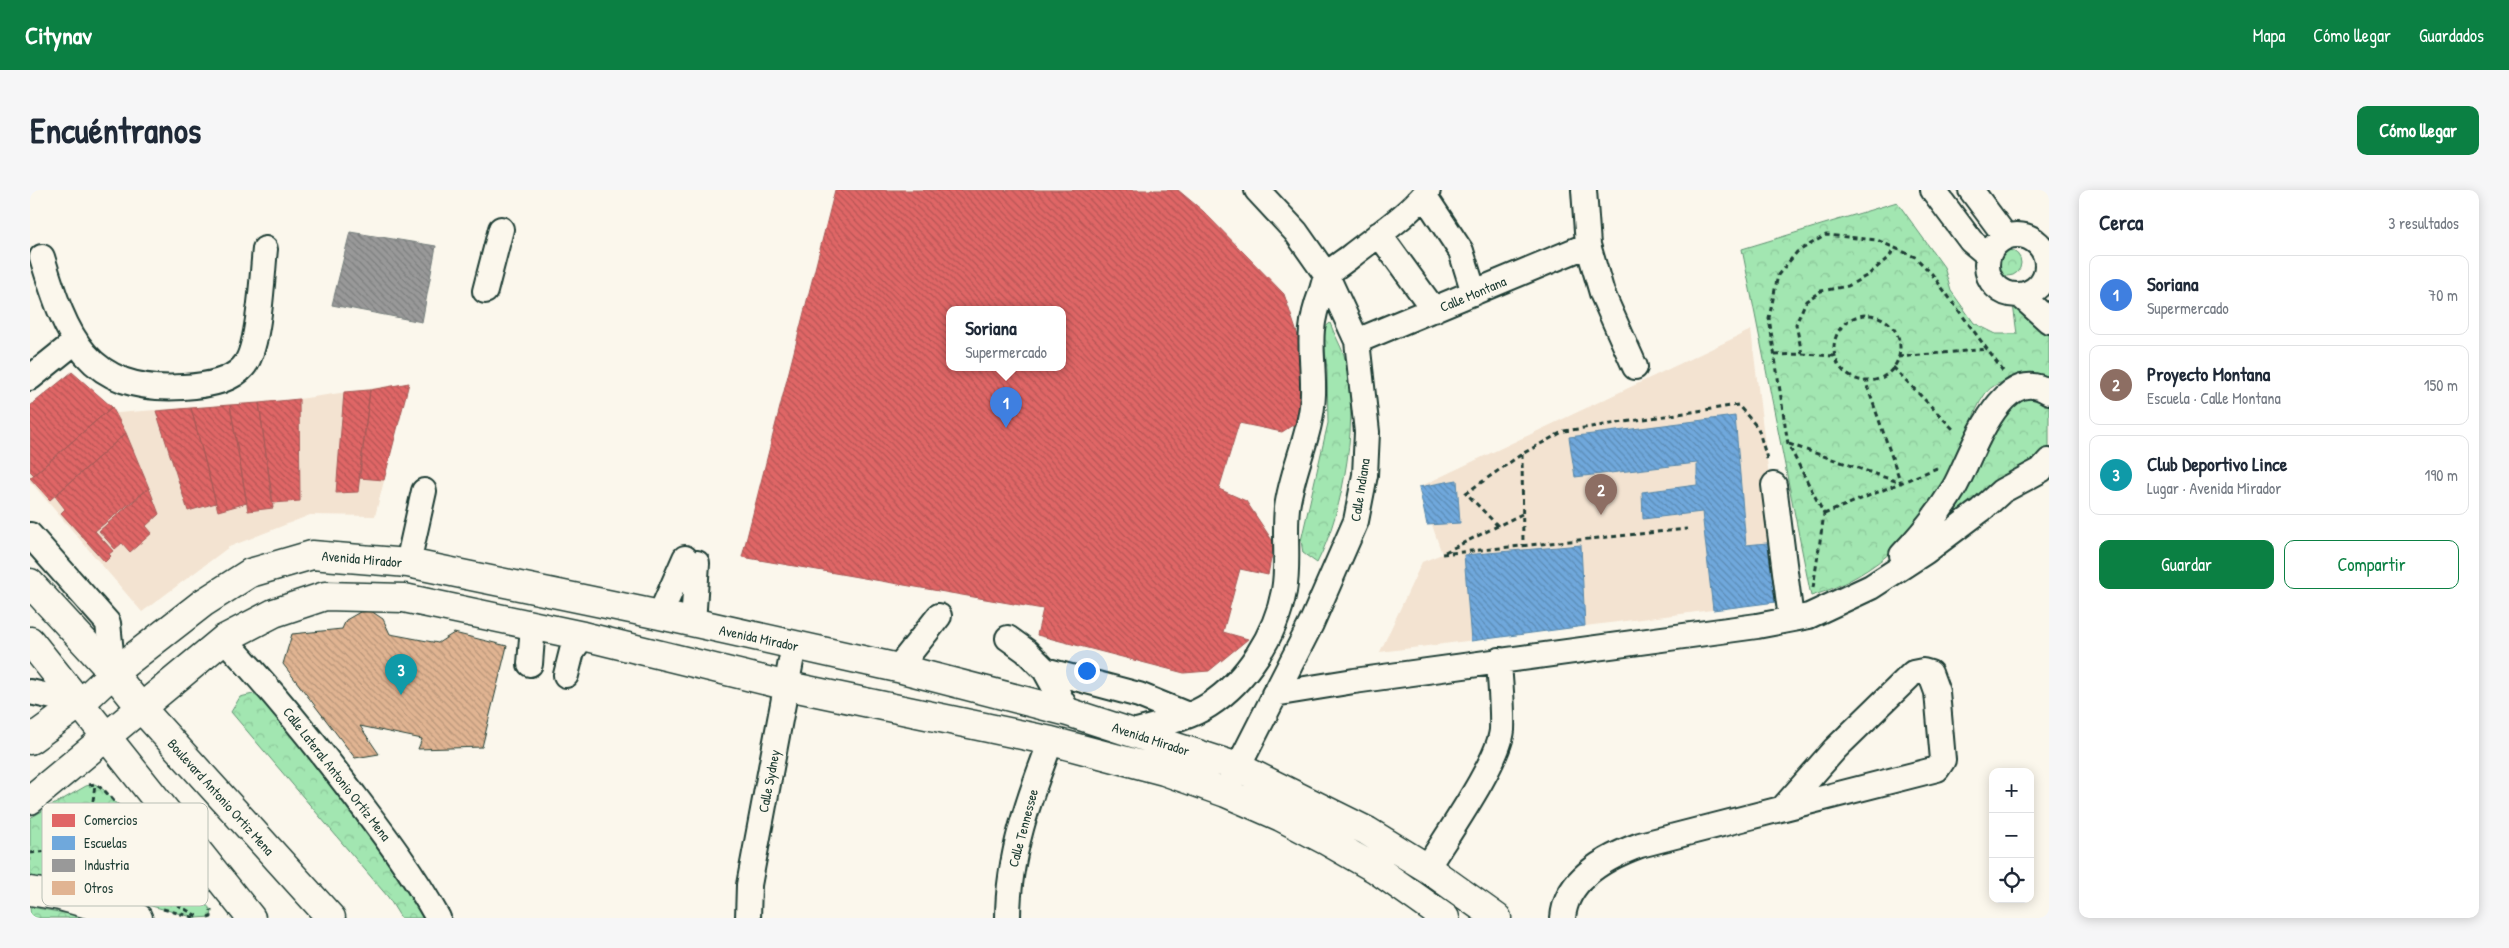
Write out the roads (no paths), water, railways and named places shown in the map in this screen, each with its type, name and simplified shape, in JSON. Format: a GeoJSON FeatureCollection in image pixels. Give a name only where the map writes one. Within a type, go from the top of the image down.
{"type":"FeatureCollection","features":[{"type":"Feature","properties":{"kind":"main road","name":"Avenida Mirador"},"geometry":{"type":"LineString","coordinates":[[30,740],[81,703],[114,673],[203,603],[250,573],[312,555],[408,563],[660,615],[898,668],[1068,712],[1238,767],[1367,831],[1427,868],[1497,918]]}},
{"type":"Feature","properties":{"kind":"main road","name":"Boulevard Antonio Ortiz Mena"},"geometry":{"type":"LineString","coordinates":[[30,583],[114,673],[142,709],[331,918]]}},
{"type":"Feature","properties":{"kind":"main road","name":"Avenida Mirador"},"geometry":{"type":"LineString","coordinates":[[30,800],[224,639],[274,612],[325,596],[404,598],[583,636],[788,686],[1051,741],[1164,771],[1226,793],[1281,817],[1336,846],[1417,896],[1445,918]]}},
{"type":"Feature","properties":{"kind":"main road"},"geometry":{"type":"LineString","coordinates":[[30,641],[159,803]]}},
{"type":"Feature","properties":{"kind":"main road"},"geometry":{"type":"LineString","coordinates":[[208,864],[251,918]]}},
{"type":"Feature","properties":{"kind":"main road"},"geometry":{"type":"LineString","coordinates":[[95,906],[138,918]]}},
{"type":"Feature","properties":{"kind":"street"},"geometry":{"type":"LineString","coordinates":[[1584,190],[1588,246],[1602,293],[1635,367]]}},
{"type":"Feature","properties":{"kind":"street"},"geometry":{"type":"LineString","coordinates":[[1933,190],[1971,241],[1988,255]]}},
{"type":"Feature","properties":{"kind":"street"},"geometry":{"type":"LineString","coordinates":[[1971,190],[2006,237]]}},
{"type":"Feature","properties":{"kind":"street","name":"Calle Indiana"},"geometry":{"type":"LineString","coordinates":[[1226,793],[1274,694],[1311,624],[1356,521],[1365,475],[1367,432],[1358,341],[1327,276],[1296,232],[1260,191]]}},
{"type":"Feature","properties":{"kind":"street"},"geometry":{"type":"LineString","coordinates":[[1130,732],[1188,715],[1208,705],[1244,673],[1263,646],[1276,617],[1284,592],[1287,568],[1285,528],[1287,506],[1312,413],[1313,386],[1310,344],[1313,314],[1327,276],[1426,193],[1461,251],[1474,293]]}},
{"type":"Feature","properties":{"kind":"street"},"geometry":{"type":"LineString","coordinates":[[485,291],[501,229]]}},
{"type":"Feature","properties":{"kind":"street"},"geometry":{"type":"LineString","coordinates":[[1379,234],[1434,310]]}},
{"type":"Feature","properties":{"kind":"street"},"geometry":{"type":"LineString","coordinates":[[2023,236],[2045,242],[2046,279],[2036,288],[2020,295],[2007,294],[1992,282],[1986,264],[1988,255],[1994,246],[2006,237],[2023,236]]}},
{"type":"Feature","properties":{"kind":"street","name":"Calle Montana"},"geometry":{"type":"LineString","coordinates":[[1358,341],[1588,246]]}},
{"type":"Feature","properties":{"kind":"street"},"geometry":{"type":"LineString","coordinates":[[42,257],[62,318],[90,360],[120,380],[155,389],[190,387],[223,380],[244,367],[254,346],[264,249]]}},
{"type":"Feature","properties":{"kind":"street"},"geometry":{"type":"LineString","coordinates":[[2020,295],[2049,321]]}},
{"type":"Feature","properties":{"kind":"street"},"geometry":{"type":"LineString","coordinates":[[30,378],[76,341]]}},
{"type":"Feature","properties":{"kind":"street"},"geometry":{"type":"LineString","coordinates":[[1871,587],[1935,519],[1955,486],[1983,427],[2002,401],[2024,385],[2039,386],[2049,392]]}},
{"type":"Feature","properties":{"kind":"street"},"geometry":{"type":"LineString","coordinates":[[1274,694],[1499,660],[1757,626],[1800,618],[1871,587],[1926,552],[2002,491],[2041,470],[2049,461]]}},
{"type":"Feature","properties":{"kind":"street"},"geometry":{"type":"LineString","coordinates":[[1774,484],[1800,618]]}},
{"type":"Feature","properties":{"kind":"street"},"geometry":{"type":"LineString","coordinates":[[408,563],[424,491]]}},
{"type":"Feature","properties":{"kind":"street"},"geometry":{"type":"LineString","coordinates":[[30,535],[108,622],[114,673]]}},
{"type":"Feature","properties":{"kind":"street"},"geometry":{"type":"LineString","coordinates":[[660,615],[691,561],[693,623]]}},
{"type":"Feature","properties":{"kind":"street"},"geometry":{"type":"LineString","coordinates":[[898,668],[939,616]]}},
{"type":"Feature","properties":{"kind":"street"},"geometry":{"type":"LineString","coordinates":[[1276,617],[1311,624]]}},
{"type":"Feature","properties":{"kind":"street"},"geometry":{"type":"LineString","coordinates":[[530,664],[534,625]]}},
{"type":"Feature","properties":{"kind":"street"},"geometry":{"type":"LineString","coordinates":[[566,675],[572,652],[583,636]]}},
{"type":"Feature","properties":{"kind":"street"},"geometry":{"type":"LineString","coordinates":[[1008,638],[1026,651],[1045,670],[1068,712]]}},
{"type":"Feature","properties":{"kind":"street","name":"Calle Lateral Antonio Ortíz Mena"},"geometry":{"type":"LineString","coordinates":[[224,639],[271,689],[335,770],[413,874],[438,918]]}},
{"type":"Feature","properties":{"kind":"street","name":"Calle Sydney"},"geometry":{"type":"LineString","coordinates":[[748,918],[750,885],[794,645]]}},
{"type":"Feature","properties":{"kind":"street"},"geometry":{"type":"LineString","coordinates":[[1427,868],[1487,770],[1496,751],[1502,731],[1499,660]]}},
{"type":"Feature","properties":{"kind":"street"},"geometry":{"type":"LineString","coordinates":[[1045,670],[1139,696],[1188,715]]}},
{"type":"Feature","properties":{"kind":"street"},"geometry":{"type":"LineString","coordinates":[[1563,918],[1565,904],[1585,875],[1611,856],[1640,845],[1936,769],[1943,760],[1937,692],[1930,674],[1923,671],[1913,673],[1835,749],[1783,808]]}},
{"type":"Feature","properties":{"kind":"street"},"geometry":{"type":"LineString","coordinates":[[30,692],[81,703]]}},
{"type":"Feature","properties":{"kind":"street","name":"Calle Tennessee"},"geometry":{"type":"LineString","coordinates":[[1008,918],[1010,874],[1028,803],[1051,741]]}},
{"type":"Feature","properties":{"kind":"place","name":"Soriana"},"geometry":{"type":"Point","coordinates":[1006,428]}},
{"type":"Feature","properties":{"kind":"place","name":"Proyecto Montana"},"geometry":{"type":"Point","coordinates":[1601,515]}},
{"type":"Feature","properties":{"kind":"place","name":"Club Deportivo Lince"},"geometry":{"type":"Point","coordinates":[401,695]}}]}
